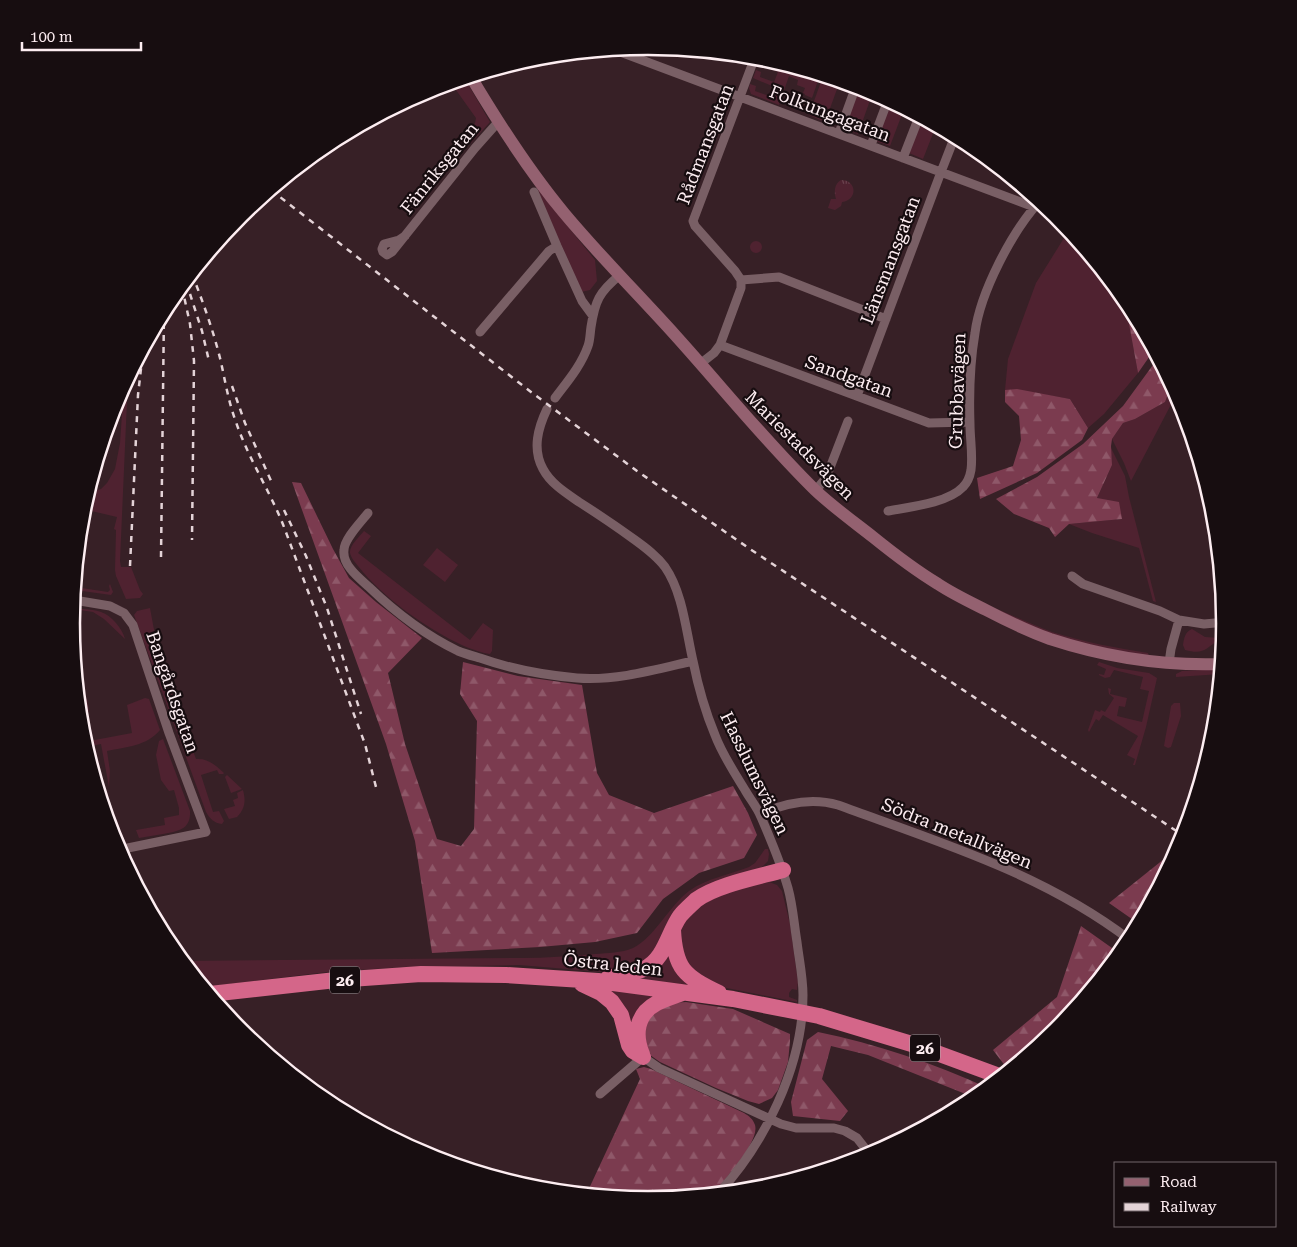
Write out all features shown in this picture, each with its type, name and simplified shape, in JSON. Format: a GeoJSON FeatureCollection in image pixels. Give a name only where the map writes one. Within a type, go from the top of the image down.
{"type":"FeatureCollection","features":[{"type":"Feature","properties":{"kind":"highway"},"geometry":{"type":"LineString","coordinates":[[598,981],[631,974],[655,962],[680,916],[698,899],[716,889],[783,870]]}},
{"type":"Feature","properties":{"kind":"highway"},"geometry":{"type":"LineString","coordinates":[[673,930],[674,948],[682,968],[701,984],[733,999]]}},
{"type":"Feature","properties":{"kind":"highway","name":"Östra leden"},"geometry":{"type":"LineString","coordinates":[[217,993],[336,980],[421,974],[497,974],[598,981],[733,999],[819,1016],[915,1045],[995,1075]]}},
{"type":"Feature","properties":{"kind":"highway"},"geometry":{"type":"LineString","coordinates":[[573,979],[601,993],[612,1002],[620,1015],[629,1045],[633,1051],[643,1057]]}},
{"type":"Feature","properties":{"kind":"highway"},"geometry":{"type":"LineString","coordinates":[[643,1057],[637,1038],[637,1029],[643,1014],[647,1009],[659,1002],[685,992]]}},
{"type":"Feature","properties":{"kind":"street","name":"Folkungagatan"},"geometry":{"type":"LineString","coordinates":[[633,55],[903,158],[1028,201]]}},
{"type":"Feature","properties":{"kind":"street","name":"Rådmansgatan"},"geometry":{"type":"LineString","coordinates":[[741,280],[693,223],[752,65]]}},
{"type":"Feature","properties":{"kind":"street","name":"Mariestadsvägen"},"geometry":{"type":"LineString","coordinates":[[474,82],[498,121],[545,189],[566,215],[675,335],[749,421],[830,504],[940,586],[999,617],[1049,638],[1094,652],[1129,658],[1169,663],[1216,664]]}},
{"type":"Feature","properties":{"kind":"street"},"geometry":{"type":"LineString","coordinates":[[839,133],[853,93]]}},
{"type":"Feature","properties":{"kind":"street"},"geometry":{"type":"LineString","coordinates":[[871,145],[885,107]]}},
{"type":"Feature","properties":{"kind":"street","name":"Fänriksgatan"},"geometry":{"type":"LineString","coordinates":[[405,236],[498,121]]}},
{"type":"Feature","properties":{"kind":"street"},"geometry":{"type":"LineString","coordinates":[[903,158],[917,123]]}},
{"type":"Feature","properties":{"kind":"street","name":"Länsmansgatan"},"geometry":{"type":"LineString","coordinates":[[856,396],[953,144]]}},
{"type":"Feature","properties":{"kind":"street"},"geometry":{"type":"LineString","coordinates":[[534,192],[582,301],[593,316]]}},
{"type":"Feature","properties":{"kind":"street","name":"Grubbavägen"},"geometry":{"type":"LineString","coordinates":[[888,511],[930,504],[953,495],[964,486],[969,478],[971,468],[972,358],[975,331],[984,296],[1002,256],[1035,207]]}},
{"type":"Feature","properties":{"kind":"street"},"geometry":{"type":"LineString","coordinates":[[480,332],[548,251],[557,246]]}},
{"type":"Feature","properties":{"kind":"street"},"geometry":{"type":"LineString","coordinates":[[555,398],[580,366],[589,345],[597,299],[605,288],[620,275]]}},
{"type":"Feature","properties":{"kind":"street"},"geometry":{"type":"LineString","coordinates":[[700,364],[714,353],[720,345],[741,288],[741,280],[779,277],[886,319]]}},
{"type":"Feature","properties":{"kind":"street","name":"Sandgatan"},"geometry":{"type":"LineString","coordinates":[[720,345],[929,423],[970,422]]}},
{"type":"Feature","properties":{"kind":"street","name":"Hasslumsvägen"},"geometry":{"type":"LineString","coordinates":[[547,409],[541,421],[538,434],[537,451],[543,470],[557,486],[653,554],[666,568],[677,590],[700,691],[715,735],[722,752],[760,814],[792,890],[803,995],[799,1034],[787,1080],[770,1119],[760,1138],[724,1187]]}},
{"type":"Feature","properties":{"kind":"street"},"geometry":{"type":"LineString","coordinates":[[816,490],[826,478],[848,421]]}},
{"type":"Feature","properties":{"kind":"street"},"geometry":{"type":"LineString","coordinates":[[368,513],[344,548],[346,562],[384,601],[420,629],[459,651],[519,670],[579,678],[618,678],[693,661]]}},
{"type":"Feature","properties":{"kind":"street"},"geometry":{"type":"LineString","coordinates":[[1072,576],[1083,584],[1160,611],[1179,620],[1204,624],[1217,623]]}},
{"type":"Feature","properties":{"kind":"street","name":"Bangårdsgatan"},"geometry":{"type":"LineString","coordinates":[[81,601],[110,606],[124,612],[134,625],[169,732],[206,832],[126,848]]}},
{"type":"Feature","properties":{"kind":"street"},"geometry":{"type":"LineString","coordinates":[[1169,663],[1179,620]]}},
{"type":"Feature","properties":{"kind":"street","name":"Södra metallvägen"},"geometry":{"type":"LineString","coordinates":[[760,814],[784,805],[809,801],[820,800],[838,804],[957,847],[1009,869],[1090,913],[1123,935]]}},
{"type":"Feature","properties":{"kind":"street"},"geometry":{"type":"LineString","coordinates":[[600,1094],[643,1057],[660,1068],[784,1125],[796,1128],[834,1128],[846,1130],[857,1138],[866,1149]]}},
{"type":"Feature","properties":{"kind":"green space"},"geometry":{"type":"Polygon","coordinates":[[[768,68],[818,81],[812,98],[803,93],[805,88],[797,85],[798,80],[789,76],[779,105],[751,94],[750,84],[756,86],[755,91],[769,96],[772,86],[753,78],[756,70],[761,72],[760,77],[774,82],[778,72],[768,68]]]}},
{"type":"Feature","properties":{"kind":"green space"},"geometry":{"type":"Polygon","coordinates":[[[821,82],[838,87],[825,122],[809,115],[821,82]]]}},
{"type":"Feature","properties":{"kind":"green space"},"geometry":{"type":"Polygon","coordinates":[[[468,84],[490,122],[471,143],[463,137],[475,123],[476,118],[455,89],[468,84]]]}},
{"type":"Feature","properties":{"kind":"green space"},"geometry":{"type":"Polygon","coordinates":[[[856,94],[870,100],[858,134],[843,128],[856,94]]]}},
{"type":"Feature","properties":{"kind":"green space"},"geometry":{"type":"Polygon","coordinates":[[[888,108],[902,115],[890,146],[876,141],[888,108]]]}},
{"type":"Feature","properties":{"kind":"green space"},"geometry":{"type":"Polygon","coordinates":[[[920,124],[934,132],[923,159],[909,153],[920,124]]]}},
{"type":"Feature","properties":{"kind":"green space"},"geometry":{"type":"Polygon","coordinates":[[[841,180],[853,186],[853,194],[851,198],[842,202],[841,206],[835,210],[828,208],[831,199],[836,199],[835,188],[841,180]]]}},
{"type":"Feature","properties":{"kind":"green space"},"geometry":{"type":"Polygon","coordinates":[[[537,191],[539,191],[595,260],[597,281],[590,290],[581,292],[537,191]]]}},
{"type":"Feature","properties":{"kind":"green space"},"geometry":{"type":"Polygon","coordinates":[[[1065,237],[1100,277],[1128,319],[1138,373],[1104,414],[1088,428],[1070,399],[1017,390],[1005,390],[1008,359],[1036,283],[1065,237]]]}},
{"type":"Feature","properties":{"kind":"green space"},"geometry":{"type":"Polygon","coordinates":[[[754,241],[758,241],[762,247],[758,253],[754,253],[750,249],[750,245],[754,241]]]}},
{"type":"Feature","properties":{"kind":"green space"},"geometry":{"type":"Polygon","coordinates":[[[1128,319],[1150,356],[1138,373],[1128,319]]]}},
{"type":"Feature","properties":{"kind":"green space"},"geometry":{"type":"Polygon","coordinates":[[[1154,364],[1168,394],[1165,402],[1135,419],[1123,423],[1112,439],[1112,465],[1097,498],[1119,502],[1122,519],[1069,524],[1055,537],[1049,528],[1014,514],[996,499],[1037,477],[1083,444],[1123,406],[1154,364]]]}},
{"type":"Feature","properties":{"kind":"green space"},"geometry":{"type":"Polygon","coordinates":[[[1017,389],[1070,399],[1088,428],[1082,440],[1037,473],[980,499],[977,478],[1013,466],[1021,440],[1019,416],[1005,402],[1005,390],[1017,389]]]}},
{"type":"Feature","properties":{"kind":"green space"},"geometry":{"type":"Polygon","coordinates":[[[1168,394],[1172,402],[1131,481],[1112,439],[1123,423],[1135,419],[1165,402],[1168,394]]]}},
{"type":"Feature","properties":{"kind":"green space"},"geometry":{"type":"Polygon","coordinates":[[[127,397],[120,561],[121,567],[131,567],[143,594],[140,598],[126,599],[115,570],[116,530],[114,529],[117,517],[91,511],[96,490],[101,489],[107,483],[115,469],[120,443],[122,410],[127,397]]]}},
{"type":"Feature","properties":{"kind":"green space"},"geometry":{"type":"Polygon","coordinates":[[[1110,446],[1125,476],[1156,602],[1153,601],[1139,548],[1069,524],[1122,519],[1097,498],[1112,465],[1110,446]]]}},
{"type":"Feature","properties":{"kind":"green space"},"geometry":{"type":"Polygon","coordinates":[[[292,482],[301,483],[349,578],[422,638],[388,673],[405,744],[437,839],[461,846],[474,829],[477,721],[460,694],[463,662],[518,676],[582,685],[597,773],[609,795],[654,813],[733,786],[748,813],[757,835],[744,858],[699,873],[663,899],[637,933],[595,942],[432,953],[415,841],[386,744],[292,482]]]}},
{"type":"Feature","properties":{"kind":"green space"},"geometry":{"type":"Polygon","coordinates":[[[364,531],[371,536],[358,553],[470,640],[483,623],[493,630],[492,651],[490,654],[464,646],[421,622],[406,612],[368,578],[350,553],[353,544],[364,531]]]}},
{"type":"Feature","properties":{"kind":"green space"},"geometry":{"type":"Polygon","coordinates":[[[437,548],[458,565],[445,582],[423,565],[437,548]]]}},
{"type":"Feature","properties":{"kind":"green space"},"geometry":{"type":"Polygon","coordinates":[[[110,584],[113,592],[111,595],[81,591],[81,588],[108,592],[110,590],[110,584]]]}},
{"type":"Feature","properties":{"kind":"green space"},"geometry":{"type":"Polygon","coordinates":[[[150,608],[163,665],[196,759],[208,761],[224,773],[219,774],[217,770],[201,775],[213,812],[219,811],[224,821],[222,824],[212,820],[206,812],[134,615],[137,611],[150,608]]]}},
{"type":"Feature","properties":{"kind":"green space"},"geometry":{"type":"Polygon","coordinates":[[[995,608],[1052,632],[1076,639],[1148,653],[1149,656],[1139,656],[1062,638],[1017,620],[995,608]]]}},
{"type":"Feature","properties":{"kind":"green space"},"geometry":{"type":"Polygon","coordinates":[[[80,609],[94,610],[109,616],[122,631],[125,639],[104,619],[93,612],[80,609]]]}},
{"type":"Feature","properties":{"kind":"green space"},"geometry":{"type":"Polygon","coordinates":[[[1192,629],[1205,637],[1217,638],[1217,641],[1200,651],[1185,650],[1183,645],[1184,638],[1192,629]]]}},
{"type":"Feature","properties":{"kind":"green space"},"geometry":{"type":"Polygon","coordinates":[[[1099,662],[1117,668],[1149,673],[1157,678],[1135,765],[1133,765],[1135,759],[1127,755],[1138,736],[1103,715],[1099,721],[1096,719],[1089,732],[1088,730],[1095,710],[1105,712],[1114,698],[1109,694],[1108,688],[1111,689],[1110,694],[1127,698],[1125,707],[1119,706],[1117,716],[1142,722],[1149,691],[1140,689],[1143,677],[1114,670],[1110,677],[1105,678],[1099,675],[1104,675],[1106,669],[1097,665],[1099,662]]]}},
{"type":"Feature","properties":{"kind":"green space"},"geometry":{"type":"Polygon","coordinates":[[[1215,669],[1215,674],[1176,677],[1176,674],[1182,671],[1215,669]]]}},
{"type":"Feature","properties":{"kind":"green space"},"geometry":{"type":"Polygon","coordinates":[[[145,698],[149,699],[160,730],[143,743],[107,751],[110,771],[109,787],[101,744],[93,746],[92,740],[132,733],[127,705],[145,698]]]}},
{"type":"Feature","properties":{"kind":"green space"},"geometry":{"type":"Polygon","coordinates":[[[85,699],[87,699],[89,711],[87,711],[85,699]]]}},
{"type":"Feature","properties":{"kind":"green space"},"geometry":{"type":"Polygon","coordinates":[[[1174,703],[1180,703],[1181,716],[1171,747],[1168,748],[1164,746],[1171,706],[1174,703]]]}},
{"type":"Feature","properties":{"kind":"green space"},"geometry":{"type":"Polygon","coordinates":[[[163,739],[190,811],[190,817],[183,828],[139,838],[136,830],[165,825],[164,818],[179,815],[174,790],[169,791],[161,780],[156,755],[159,741],[163,739]]]}},
{"type":"Feature","properties":{"kind":"green space"},"geometry":{"type":"Polygon","coordinates":[[[227,775],[242,789],[231,793],[225,777],[227,775]]]}},
{"type":"Feature","properties":{"kind":"green space"},"geometry":{"type":"Polygon","coordinates":[[[243,790],[245,801],[242,811],[237,817],[229,819],[224,809],[235,806],[233,800],[238,798],[237,793],[243,790]]]}},
{"type":"Feature","properties":{"kind":"green space"},"geometry":{"type":"Polygon","coordinates":[[[765,849],[768,849],[768,861],[761,868],[709,885],[639,967],[603,972],[519,965],[405,967],[327,972],[211,986],[191,961],[531,958],[619,952],[633,948],[648,937],[689,891],[711,880],[749,867],[755,863],[765,849]]]}},
{"type":"Feature","properties":{"kind":"green space"},"geometry":{"type":"Polygon","coordinates":[[[1166,857],[1133,920],[1109,903],[1166,857]]]}},
{"type":"Feature","properties":{"kind":"green space"},"geometry":{"type":"Polygon","coordinates":[[[769,882],[777,885],[782,891],[790,924],[798,982],[797,990],[792,989],[789,997],[797,1000],[797,1002],[712,985],[690,971],[677,940],[679,929],[698,906],[740,887],[769,882]]]}},
{"type":"Feature","properties":{"kind":"green space"},"geometry":{"type":"Polygon","coordinates":[[[1081,926],[1112,948],[1112,952],[1100,970],[1076,998],[1005,1066],[993,1050],[1057,997],[1081,926]]]}},
{"type":"Feature","properties":{"kind":"green space"},"geometry":{"type":"Polygon","coordinates":[[[669,946],[699,986],[633,979],[669,946]]]}},
{"type":"Feature","properties":{"kind":"green space"},"geometry":{"type":"Polygon","coordinates":[[[603,988],[657,995],[634,1027],[603,988]]]}},
{"type":"Feature","properties":{"kind":"green space"},"geometry":{"type":"Polygon","coordinates":[[[686,1002],[733,1009],[790,1034],[788,1062],[778,1090],[772,1098],[759,1104],[748,1101],[660,1062],[650,1055],[641,1028],[643,1021],[671,1003],[686,1002]]]}},
{"type":"Feature","properties":{"kind":"green space"},"geometry":{"type":"Polygon","coordinates":[[[818,1032],[861,1042],[947,1070],[981,1085],[966,1094],[868,1055],[831,1046],[822,1079],[848,1111],[840,1121],[793,1116],[791,1102],[807,1040],[818,1032]]]}},
{"type":"Feature","properties":{"kind":"green space"},"geometry":{"type":"Polygon","coordinates":[[[644,1067],[651,1069],[751,1118],[755,1125],[752,1141],[718,1188],[648,1192],[589,1189],[640,1079],[636,1069],[644,1067]]]}},
{"type":"Feature","properties":{"kind":"railway"},"geometry":{"type":"LineString","coordinates":[[276,194],[531,392],[637,471],[750,549],[1177,832]]}},
{"type":"Feature","properties":{"kind":"railway"},"geometry":{"type":"LineString","coordinates":[[195,281],[214,337],[236,422],[284,527],[365,744],[377,791]]}},
{"type":"Feature","properties":{"kind":"railway"},"geometry":{"type":"LineString","coordinates":[[190,294],[209,361]]}},
{"type":"Feature","properties":{"kind":"railway"},"geometry":{"type":"LineString","coordinates":[[184,296],[190,324],[194,361],[192,540]]}},
{"type":"Feature","properties":{"kind":"railway"},"geometry":{"type":"LineString","coordinates":[[161,557],[164,327]]}},
{"type":"Feature","properties":{"kind":"railway"},"geometry":{"type":"LineString","coordinates":[[130,566],[138,395],[141,368]]}},
{"type":"Feature","properties":{"kind":"railway"},"geometry":{"type":"LineString","coordinates":[[232,386],[245,423],[272,483]]}},
{"type":"Feature","properties":{"kind":"railway"},"geometry":{"type":"LineString","coordinates":[[284,510],[306,556],[327,608],[361,714]]}}]}
